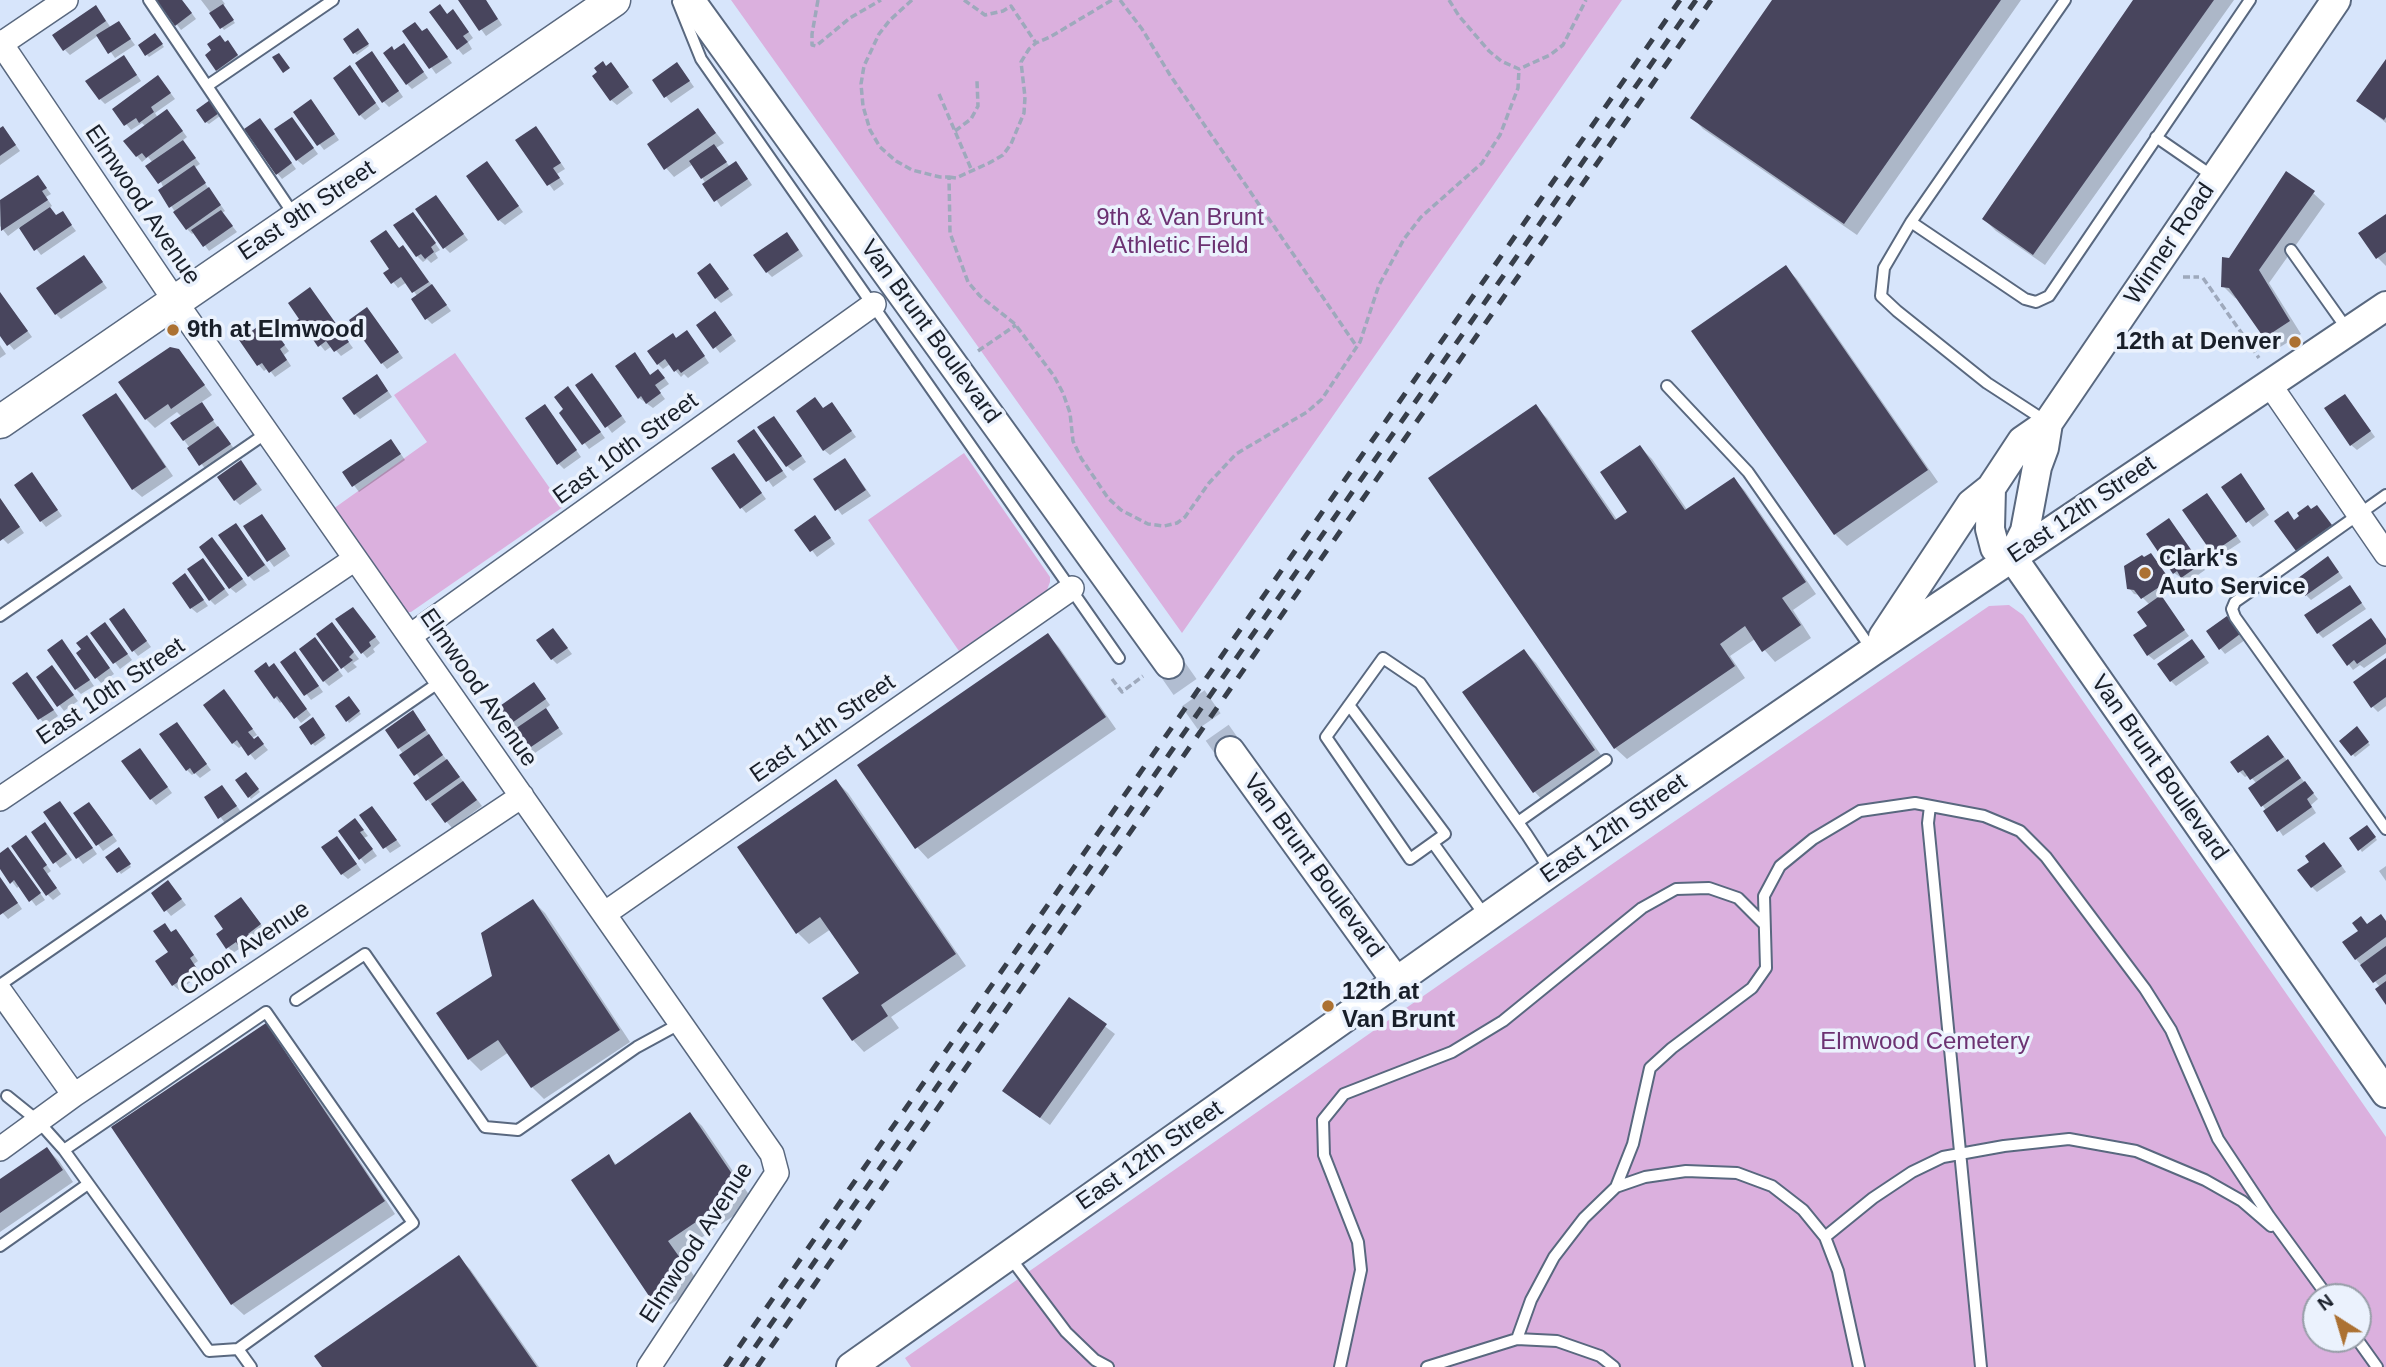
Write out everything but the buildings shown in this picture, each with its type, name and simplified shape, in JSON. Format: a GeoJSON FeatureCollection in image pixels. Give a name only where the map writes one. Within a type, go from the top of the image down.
{"type":"FeatureCollection","features":[{"type":"Feature","properties":{"kind":"main road","name":"East 9th Street"},"geometry":{"type":"LineString","coordinates":[[0,422],[614,0]]}},
{"type":"Feature","properties":{"kind":"street"},"geometry":{"type":"LineString","coordinates":[[1,43],[66,0]]}},
{"type":"Feature","properties":{"kind":"street","name":"Van Brunt Boulevard"},"geometry":{"type":"LineString","coordinates":[[690,0],[1169,664]]}},
{"type":"Feature","properties":{"kind":"street","name":"Winner Road"},"geometry":{"type":"LineString","coordinates":[[1873,651],[1971,504],[1990,488],[2022,441],[2048,423],[2336,0]]}},
{"type":"Feature","properties":{"kind":"street","name":"Elmwood Avenue"},"geometry":{"type":"LineString","coordinates":[[1,43],[175,301],[772,1154],[777,1173],[649,1367]]}},
{"type":"Feature","properties":{"kind":"street","name":"East 10th Street"},"geometry":{"type":"LineString","coordinates":[[410,636],[874,304]]}},
{"type":"Feature","properties":{"kind":"street","name":"East 12th Street"},"geometry":{"type":"LineString","coordinates":[[853,1366],[1551,872],[1873,651],[2386,306]]}},
{"type":"Feature","properties":{"kind":"street"},"geometry":{"type":"LineString","coordinates":[[2270,385],[2386,554]]}},
{"type":"Feature","properties":{"kind":"street"},"geometry":{"type":"LineString","coordinates":[[2012,557],[2025,531],[2036,467],[2044,448],[2048,423]]}},
{"type":"Feature","properties":{"kind":"street","name":"Van Brunt Boulevard"},"geometry":{"type":"LineString","coordinates":[[1990,488],[1990,529],[1995,548],[2012,557],[2386,1093]]}},
{"type":"Feature","properties":{"kind":"street","name":"East 10th Street"},"geometry":{"type":"LineString","coordinates":[[0,799],[355,559]]}},
{"type":"Feature","properties":{"kind":"street","name":"East 11th Street"},"geometry":{"type":"LineString","coordinates":[[604,914],[1072,588]]}},
{"type":"Feature","properties":{"kind":"street","name":"Van Brunt Boulevard"},"geometry":{"type":"LineString","coordinates":[[1230,751],[1396,981]]}},
{"type":"Feature","properties":{"kind":"street","name":"Cloon Avenue"},"geometry":{"type":"LineString","coordinates":[[0,1149],[74,1095],[522,796]]}},
{"type":"Feature","properties":{"kind":"street"},"geometry":{"type":"LineString","coordinates":[[0,991],[74,1095]]}},
{"type":"Feature","properties":{"kind":"lane"},"geometry":{"type":"LineString","coordinates":[[149,0],[296,218]]}},
{"type":"Feature","properties":{"kind":"lane"},"geometry":{"type":"LineString","coordinates":[[207,86],[333,0]]}},
{"type":"Feature","properties":{"kind":"lane"},"geometry":{"type":"LineString","coordinates":[[678,0],[701,59],[1119,658]]}},
{"type":"Feature","properties":{"kind":"lane"},"geometry":{"type":"LineString","coordinates":[[2048,423],[1987,383],[1897,312],[1881,296],[1884,268],[1911,222],[2065,0]]}},
{"type":"Feature","properties":{"kind":"lane"},"geometry":{"type":"LineString","coordinates":[[1911,222],[2025,299],[2036,302],[2049,296],[2250,0]]}},
{"type":"Feature","properties":{"kind":"lane"},"geometry":{"type":"LineString","coordinates":[[2156,137],[2216,178]]}},
{"type":"Feature","properties":{"kind":"lane"},"geometry":{"type":"LineString","coordinates":[[2291,250],[2348,332]]}},
{"type":"Feature","properties":{"kind":"lane"},"geometry":{"type":"LineString","coordinates":[[1667,386],[1748,472],[1873,651]]}},
{"type":"Feature","properties":{"kind":"lane"},"geometry":{"type":"LineString","coordinates":[[0,616],[268,432]]}},
{"type":"Feature","properties":{"kind":"lane"},"geometry":{"type":"LineString","coordinates":[[2386,495],[2235,602],[2232,609],[2235,617],[2386,829]]}},
{"type":"Feature","properties":{"kind":"lane"},"geometry":{"type":"LineString","coordinates":[[1349,705],[1444,834],[1410,859],[1326,737],[1382,658],[1420,683],[1551,872]]}},
{"type":"Feature","properties":{"kind":"lane"},"geometry":{"type":"LineString","coordinates":[[0,985],[441,681]]}},
{"type":"Feature","properties":{"kind":"lane"},"geometry":{"type":"LineString","coordinates":[[1518,822],[1606,760]]}},
{"type":"Feature","properties":{"kind":"lane"},"geometry":{"type":"LineString","coordinates":[[1517,1339],[1531,1300],[1554,1257],[1584,1218],[1616,1187],[1633,1144],[1650,1068],[1672,1048],[1752,988],[1766,968],[1764,896],[1780,866],[1814,839],[1860,811],[1915,803],[1984,816],[2020,831],[2046,857],[2146,989],[2171,1030],[2218,1139],[2318,1283]]}},
{"type":"Feature","properties":{"kind":"lane"},"geometry":{"type":"LineString","coordinates":[[1930,806],[1928,823],[1981,1367]]}},
{"type":"Feature","properties":{"kind":"lane"},"geometry":{"type":"LineString","coordinates":[[1433,843],[1487,918]]}},
{"type":"Feature","properties":{"kind":"lane"},"geometry":{"type":"LineString","coordinates":[[1340,1367],[1362,1270],[1358,1242],[1324,1155],[1323,1120],[1344,1094],[1452,1052],[1493,1027],[1643,908],[1676,889],[1709,888],[1738,898],[1764,924]]}},
{"type":"Feature","properties":{"kind":"lane"},"geometry":{"type":"LineString","coordinates":[[296,1000],[365,954],[485,1127],[518,1130],[637,1047],[681,1023]]}},
{"type":"Feature","properties":{"kind":"lane"},"geometry":{"type":"LineString","coordinates":[[7,1096],[38,1121],[64,1150],[209,1351],[238,1349],[413,1223],[265,1012],[64,1150]]}},
{"type":"Feature","properties":{"kind":"lane"},"geometry":{"type":"LineString","coordinates":[[1825,1237],[1873,1198],[1912,1172],[1943,1157],[2004,1146],[2070,1139],[2136,1151],[2205,1180],[2242,1201],[2284,1237]]}},
{"type":"Feature","properties":{"kind":"lane"},"geometry":{"type":"LineString","coordinates":[[1616,1187],[1645,1177],[1686,1171],[1738,1173],[1772,1186],[1803,1210],[1825,1237],[1838,1271],[1858,1367]]}},
{"type":"Feature","properties":{"kind":"lane"},"geometry":{"type":"LineString","coordinates":[[0,1246],[89,1184]]}},
{"type":"Feature","properties":{"kind":"lane"},"geometry":{"type":"LineString","coordinates":[[1009,1256],[1066,1332],[1095,1360],[1108,1367]]}},
{"type":"Feature","properties":{"kind":"lane"},"geometry":{"type":"LineString","coordinates":[[1427,1367],[1445,1364],[1517,1339],[1557,1341],[1600,1356],[1614,1367]]}},
{"type":"Feature","properties":{"kind":"lane"},"geometry":{"type":"LineString","coordinates":[[238,1349],[251,1367]]}},
{"type":"Feature","properties":{"kind":"path"},"geometry":{"type":"LineString","coordinates":[[818,0],[812,34],[812,45],[816,46],[850,18],[881,0]]}},
{"type":"Feature","properties":{"kind":"path"},"geometry":{"type":"LineString","coordinates":[[912,0],[890,20],[872,46],[864,66],[861,84],[863,106],[870,130],[880,147],[896,161],[912,170],[956,178],[1003,155],[1011,144],[1024,113],[1021,62],[1029,49],[1112,0]]}},
{"type":"Feature","properties":{"kind":"path"},"geometry":{"type":"LineString","coordinates":[[964,0],[985,15],[1003,11],[1011,6],[1036,43]]}},
{"type":"Feature","properties":{"kind":"path"},"geometry":{"type":"LineString","coordinates":[[1120,0],[1357,347]]}},
{"type":"Feature","properties":{"kind":"path"},"geometry":{"type":"LineString","coordinates":[[1449,0],[1489,51],[1501,61],[1519,69],[1550,55],[1563,45],[1586,0]]}},
{"type":"Feature","properties":{"kind":"path"},"geometry":{"type":"LineString","coordinates":[[949,177],[950,233],[968,282],[980,296],[1016,325],[1041,357],[1063,393],[1070,413],[1073,441],[1081,458],[1108,498],[1135,519],[1164,526],[1177,523],[1185,517],[1209,483],[1236,454],[1307,412],[1322,399],[1357,347],[1367,327],[1379,285],[1404,239],[1431,207],[1482,163],[1500,135],[1517,95],[1519,69]]}},
{"type":"Feature","properties":{"kind":"path"},"geometry":{"type":"LineString","coordinates":[[955,131],[971,119],[978,106],[976,81]]}},
{"type":"Feature","properties":{"kind":"path"},"geometry":{"type":"LineString","coordinates":[[939,94],[972,172]]}},
{"type":"Feature","properties":{"kind":"path"},"geometry":{"type":"LineString","coordinates":[[2183,277],[2201,277],[2259,358]]}},
{"type":"Feature","properties":{"kind":"path"},"geometry":{"type":"LineString","coordinates":[[978,351],[1016,325]]}},
{"type":"Feature","properties":{"kind":"path"},"geometry":{"type":"LineString","coordinates":[[1112,679],[1122,692],[1143,676]]}},
{"type":"Feature","properties":{"kind":"green space","name":"9th & Van Brunt Athletic Field"},"geometry":{"type":"Polygon","coordinates":[[[731,0],[1622,0],[1182,633],[731,0]]]}},
{"type":"Feature","properties":{"kind":"green space"},"geometry":{"type":"Polygon","coordinates":[[[455,353],[563,507],[411,612],[406,612],[333,509],[427,442],[394,395],[455,353]]]}},
{"type":"Feature","properties":{"kind":"green space"},"geometry":{"type":"Polygon","coordinates":[[[964,453],[1050,577],[1050,582],[1047,590],[959,651],[868,520],[964,453]]]}},
{"type":"Feature","properties":{"kind":"green space","name":"Elmwood Cemetery"},"geometry":{"type":"Polygon","coordinates":[[[2009,605],[2023,615],[2386,1137],[2386,1367],[911,1367],[905,1358],[1618,860],[1989,606],[2009,605]]]}},
{"type":"Feature","properties":{"kind":"tunnel"},"geometry":{"type":"LineString","coordinates":[[1169,664],[1230,751]]}},
{"type":"Feature","properties":{"kind":"railway"},"geometry":{"type":"LineString","coordinates":[[725,1367],[1680,0]]}},
{"type":"Feature","properties":{"kind":"railway"},"geometry":{"type":"LineString","coordinates":[[741,1367],[1696,0]]}},
{"type":"Feature","properties":{"kind":"railway"},"geometry":{"type":"LineString","coordinates":[[757,1367],[1711,0]]}},
{"type":"Feature","properties":{"kind":"place","name":"9th at Elmwood"},"geometry":{"type":"Point","coordinates":[173,330]}},
{"type":"Feature","properties":{"kind":"place","name":"12th at Denver"},"geometry":{"type":"Point","coordinates":[2295,342]}},
{"type":"Feature","properties":{"kind":"place","name":"Clark's Auto Service"},"geometry":{"type":"Point","coordinates":[2145,573]}},
{"type":"Feature","properties":{"kind":"place","name":"12th at Van Brunt"},"geometry":{"type":"Point","coordinates":[1328,1006]}}]}
